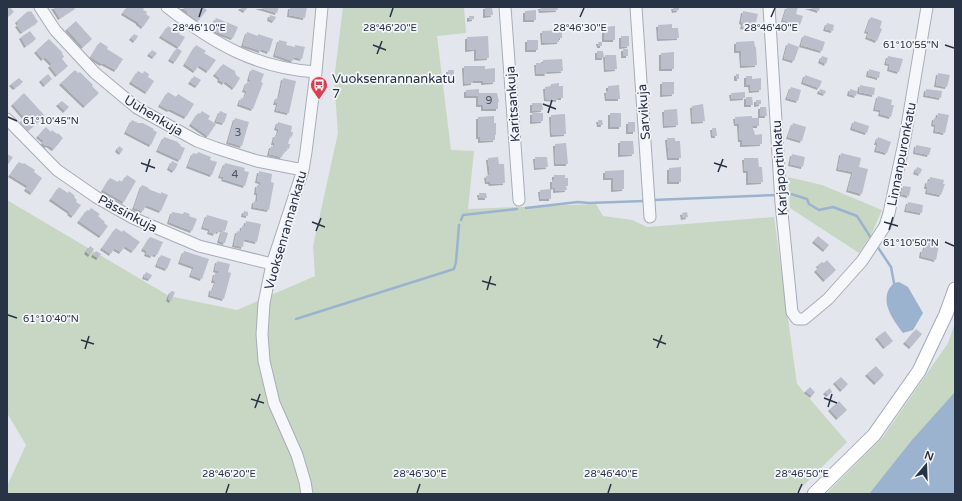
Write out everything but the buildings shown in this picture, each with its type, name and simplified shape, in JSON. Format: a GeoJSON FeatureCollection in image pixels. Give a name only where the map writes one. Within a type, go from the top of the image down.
{"type":"FeatureCollection","features":[{"type":"Feature","properties":{"kind":"main road"},"geometry":{"type":"LineString","coordinates":[[814,494],[874,435],[919,371],[946,314],[955,289]]}},
{"type":"Feature","properties":{"kind":"street","name":"Uuhenkuja"},"geometry":{"type":"LineString","coordinates":[[40,7],[56,30],[95,73],[137,108],[197,141],[257,161],[303,170]]}},
{"type":"Feature","properties":{"kind":"street"},"geometry":{"type":"LineString","coordinates":[[167,7],[202,33],[250,58],[282,68],[316,72]]}},
{"type":"Feature","properties":{"kind":"street","name":"Vuoksenrannankatu"},"geometry":{"type":"LineString","coordinates":[[307,494],[297,455],[274,403],[264,361],[262,334],[264,303],[272,264],[303,170],[316,72],[322,7]]}},
{"type":"Feature","properties":{"kind":"street","name":"Karitsankuja"},"geometry":{"type":"LineString","coordinates":[[505,7],[519,200]]}},
{"type":"Feature","properties":{"kind":"street","name":"Sarvikuja"},"geometry":{"type":"LineString","coordinates":[[636,7],[650,217]]}},
{"type":"Feature","properties":{"kind":"street","name":"Karjaportinkatu"},"geometry":{"type":"LineString","coordinates":[[769,7],[781,203],[792,312],[797,319],[804,319]]}},
{"type":"Feature","properties":{"kind":"street","name":"Linnanpuronkatu"},"geometry":{"type":"LineString","coordinates":[[804,319],[828,299],[862,261],[885,226],[905,138],[927,7]]}},
{"type":"Feature","properties":{"kind":"street","name":"Pässinkuja"},"geometry":{"type":"LineString","coordinates":[[7,119],[57,170],[96,197],[133,218],[199,246],[272,264]]}},
{"type":"Feature","properties":{"kind":"green space"},"geometry":{"type":"Polygon","coordinates":[[[343,7],[464,7],[466,33],[437,36],[451,150],[474,151],[468,209],[596,204],[603,216],[632,220],[647,227],[774,217],[797,384],[847,442],[795,494],[7,494],[7,486],[26,445],[7,413],[7,200],[169,296],[237,310],[315,276],[313,246],[338,133],[334,80],[343,7]]]}},
{"type":"Feature","properties":{"kind":"green space"},"geometry":{"type":"Polygon","coordinates":[[[788,177],[822,185],[882,210],[871,235],[859,253],[790,208],[788,177]]]}},
{"type":"Feature","properties":{"kind":"green space"},"geometry":{"type":"Polygon","coordinates":[[[955,323],[955,394],[871,494],[826,494],[883,437],[948,343],[955,323]]]}},
{"type":"Feature","properties":{"kind":"water"},"geometry":{"type":"Polygon","coordinates":[[[899,282],[908,287],[923,313],[913,330],[903,333],[890,314],[887,302],[889,289],[894,283],[899,282]]]}},
{"type":"Feature","properties":{"kind":"water"},"geometry":{"type":"Polygon","coordinates":[[[955,392],[955,494],[869,494],[912,440],[955,392]]]}},
{"type":"Feature","properties":{"kind":"waterway"},"geometry":{"type":"LineString","coordinates":[[785,195],[791,194],[807,199],[809,204],[819,210],[833,207],[857,216],[871,238]]}},
{"type":"Feature","properties":{"kind":"waterway"},"geometry":{"type":"LineString","coordinates":[[653,200],[776,195]]}},
{"type":"Feature","properties":{"kind":"waterway"},"geometry":{"type":"LineString","coordinates":[[526,208],[578,202],[644,201]]}},
{"type":"Feature","properties":{"kind":"waterway"},"geometry":{"type":"LineString","coordinates":[[461,220],[463,215],[517,209]]}},
{"type":"Feature","properties":{"kind":"waterway"},"geometry":{"type":"LineString","coordinates":[[296,319],[454,269],[459,225]]}},
{"type":"Feature","properties":{"kind":"waterway"},"geometry":{"type":"LineString","coordinates":[[877,246],[891,267],[894,283]]}},
{"type":"Feature","properties":{"kind":"place","name":"Vuoksenrannankatu 7"},"geometry":{"type":"Point","coordinates":[319,100]}}]}
